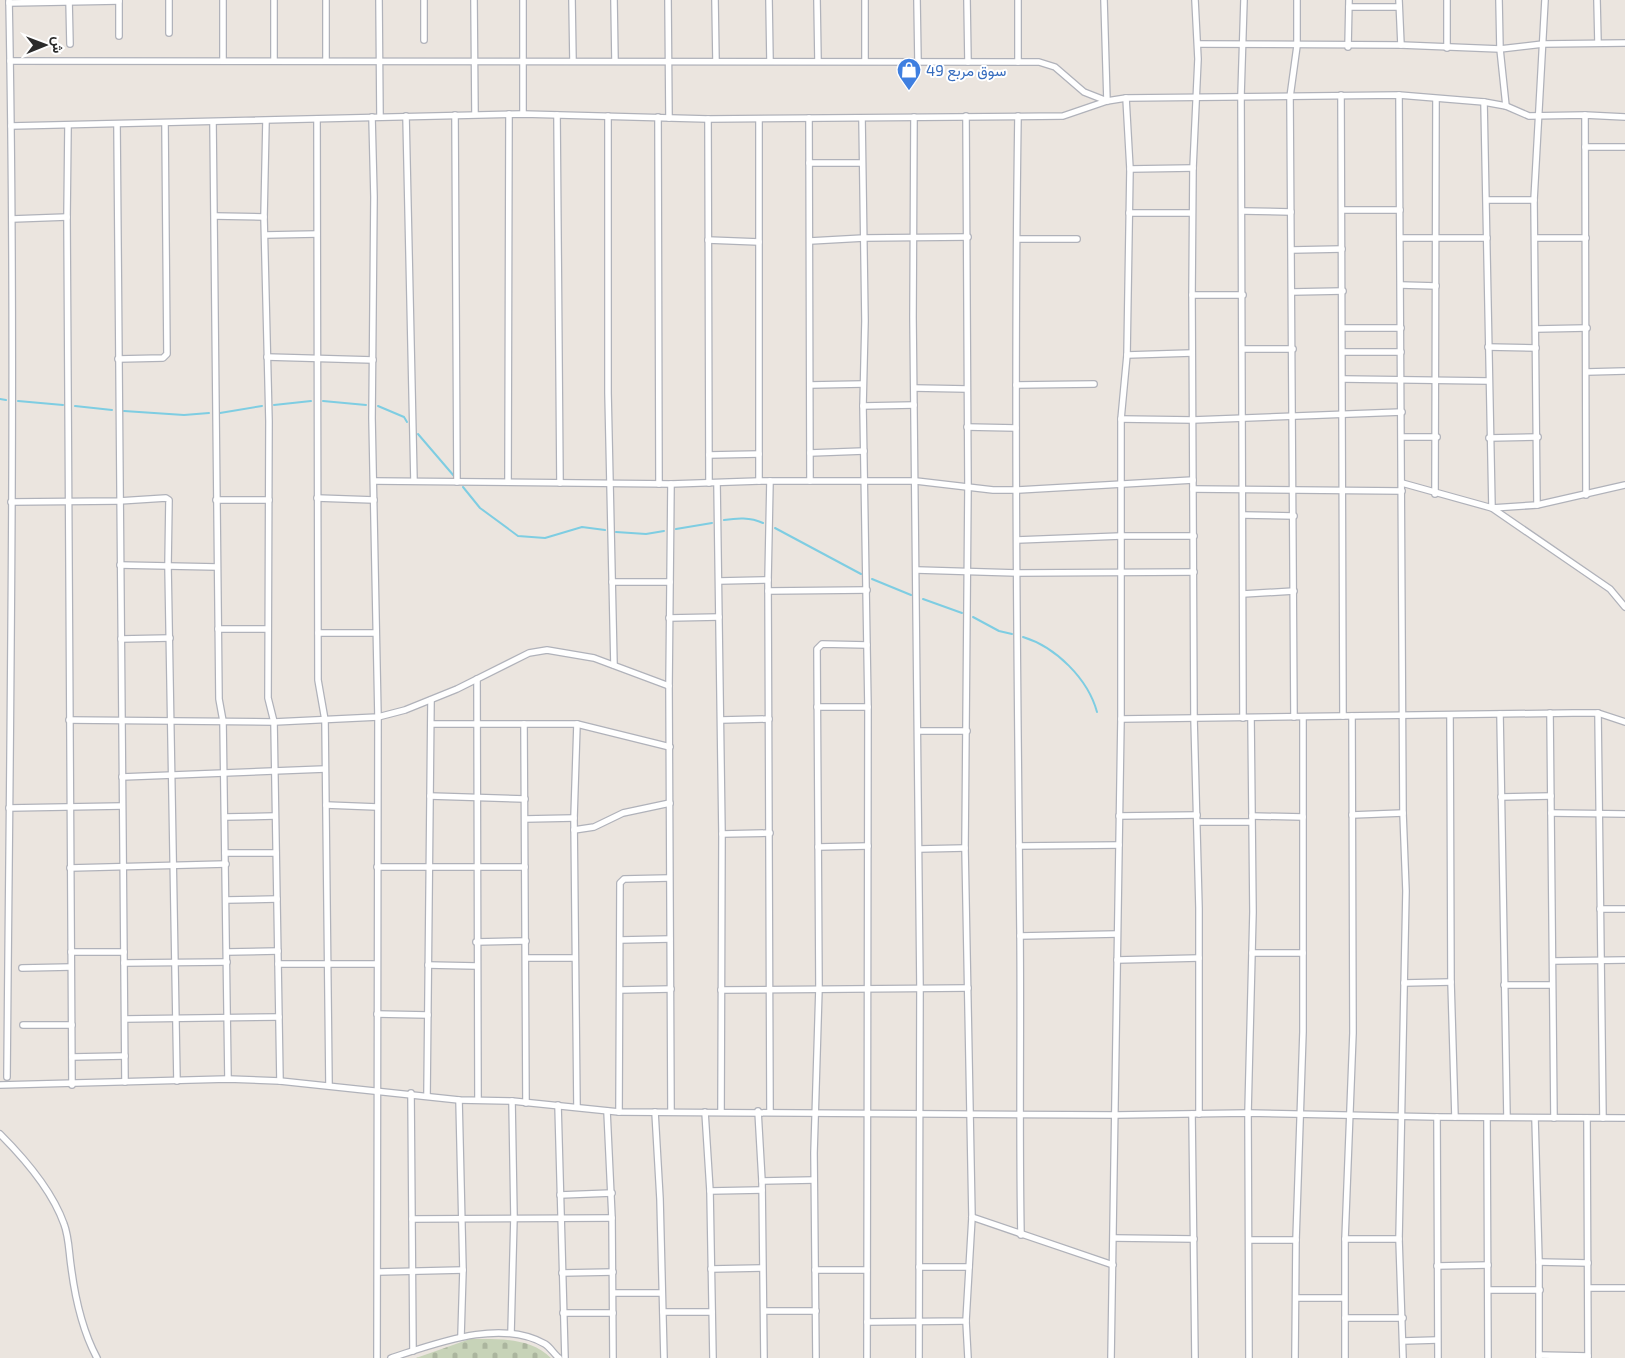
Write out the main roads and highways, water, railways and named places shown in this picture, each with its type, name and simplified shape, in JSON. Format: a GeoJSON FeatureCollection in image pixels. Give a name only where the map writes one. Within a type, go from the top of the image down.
{"type":"FeatureCollection","features":[{"type":"Feature","properties":{"kind":"waterway"},"geometry":{"type":"LineString","coordinates":[[0,399],[6,400]]}},
{"type":"Feature","properties":{"kind":"waterway"},"geometry":{"type":"LineString","coordinates":[[18,401],[63,405]]}},
{"type":"Feature","properties":{"kind":"waterway"},"geometry":{"type":"LineString","coordinates":[[274,405],[311,401]]}},
{"type":"Feature","properties":{"kind":"waterway"},"geometry":{"type":"LineString","coordinates":[[323,401],[366,405]]}},
{"type":"Feature","properties":{"kind":"waterway"},"geometry":{"type":"LineString","coordinates":[[75,406],[112,410]]}},
{"type":"Feature","properties":{"kind":"waterway"},"geometry":{"type":"LineString","coordinates":[[220,413],[262,406]]}},
{"type":"Feature","properties":{"kind":"waterway"},"geometry":{"type":"LineString","coordinates":[[378,406],[404,417],[407,422]]}},
{"type":"Feature","properties":{"kind":"waterway"},"geometry":{"type":"LineString","coordinates":[[124,411],[184,415],[209,413]]}},
{"type":"Feature","properties":{"kind":"waterway"},"geometry":{"type":"LineString","coordinates":[[418,434],[454,476]]}},
{"type":"Feature","properties":{"kind":"waterway"},"geometry":{"type":"LineString","coordinates":[[463,487],[480,508],[518,536],[545,538],[582,527],[605,530]]}},
{"type":"Feature","properties":{"kind":"waterway"},"geometry":{"type":"LineString","coordinates":[[724,520],[744,518],[763,523]]}},
{"type":"Feature","properties":{"kind":"waterway"},"geometry":{"type":"LineString","coordinates":[[676,529],[712,523]]}},
{"type":"Feature","properties":{"kind":"waterway"},"geometry":{"type":"LineString","coordinates":[[775,528],[861,574]]}},
{"type":"Feature","properties":{"kind":"waterway"},"geometry":{"type":"LineString","coordinates":[[616,532],[646,534],[664,531]]}},
{"type":"Feature","properties":{"kind":"waterway"},"geometry":{"type":"LineString","coordinates":[[872,579],[911,595]]}},
{"type":"Feature","properties":{"kind":"waterway"},"geometry":{"type":"LineString","coordinates":[[923,599],[962,613]]}},
{"type":"Feature","properties":{"kind":"waterway"},"geometry":{"type":"LineString","coordinates":[[973,617],[999,631],[1012,634]]}},
{"type":"Feature","properties":{"kind":"waterway"},"geometry":{"type":"LineString","coordinates":[[1023,637],[1047,648],[1069,666],[1086,688],[1097,712]]}},
{"type":"Feature","properties":{"kind":"place","name":"سوق مربع 49"},"geometry":{"type":"Point","coordinates":[909,91]}}]}
